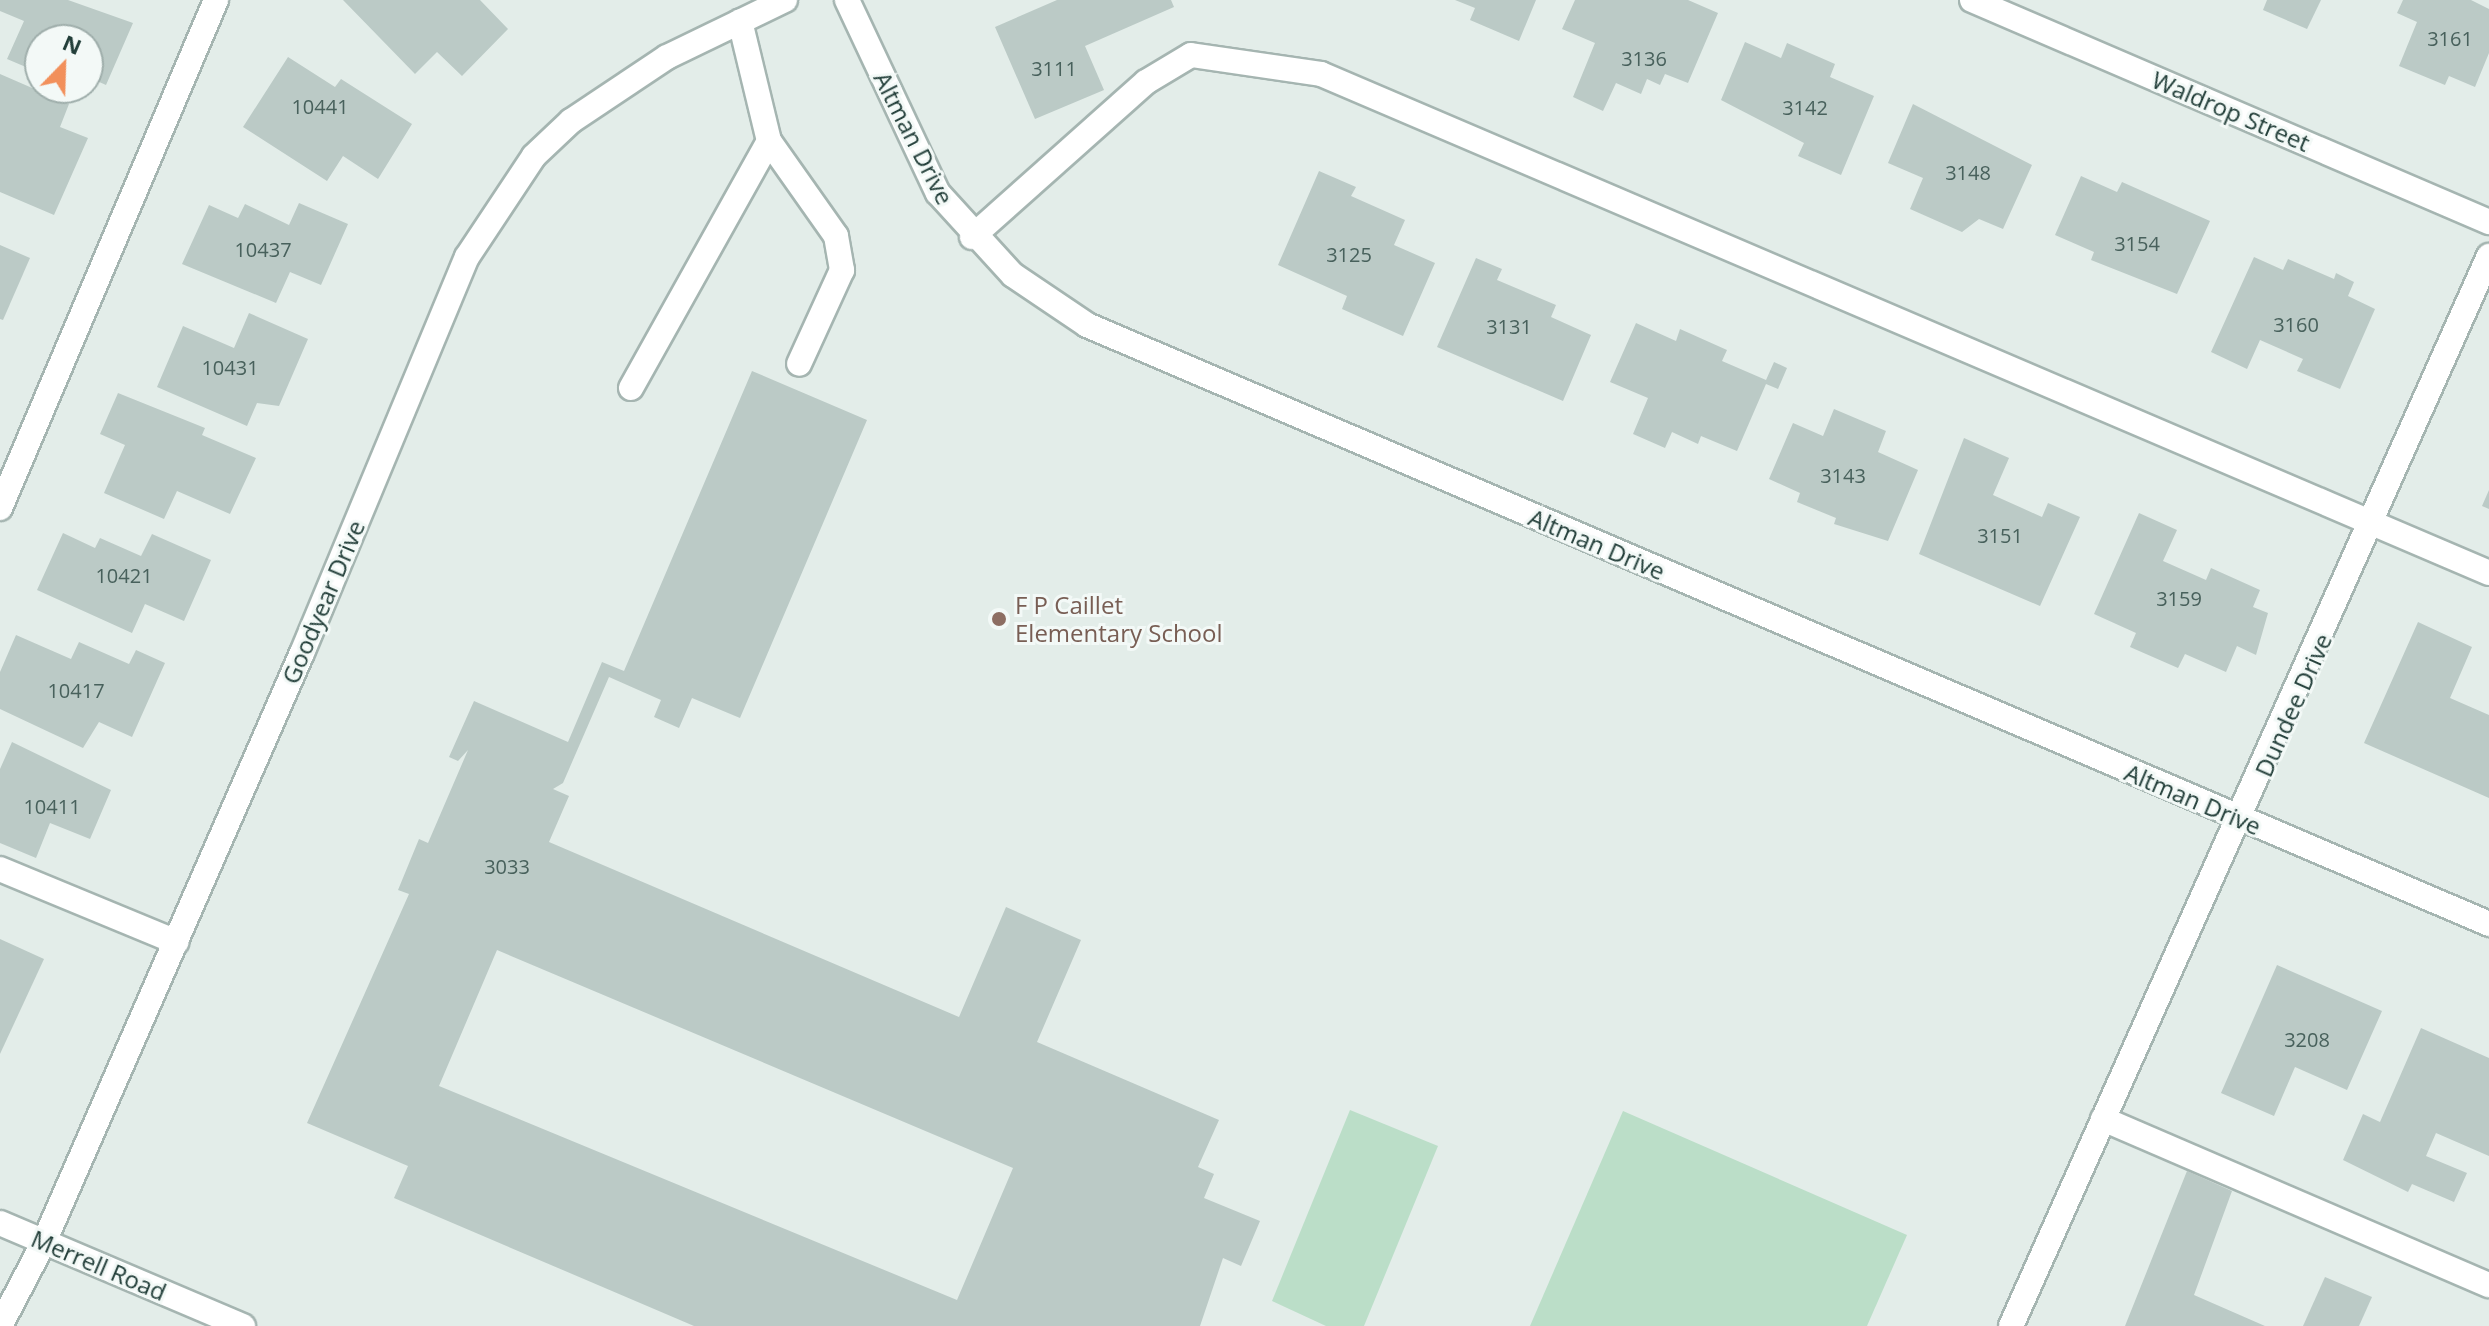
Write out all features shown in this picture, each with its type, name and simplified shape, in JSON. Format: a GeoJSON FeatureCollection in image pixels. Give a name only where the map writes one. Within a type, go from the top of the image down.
{"type":"FeatureCollection","features":[{"type":"Feature","properties":{"kind":"street"},"geometry":{"type":"LineString","coordinates":[[0,508],[216,0]]}},
{"type":"Feature","properties":{"kind":"street","name":"Goodyear Drive"},"geometry":{"type":"LineString","coordinates":[[0,1326],[44,1242],[176,942],[467,257],[495,212],[571,121],[667,57],[785,0]]}},
{"type":"Feature","properties":{"kind":"street","name":"Altman Drive"},"geometry":{"type":"LineString","coordinates":[[847,0],[938,193],[972,237],[1013,275],[1087,325],[2489,924]]}},
{"type":"Feature","properties":{"kind":"street","name":"Waldrop Street"},"geometry":{"type":"LineString","coordinates":[[1972,0],[2489,222]]}},
{"type":"Feature","properties":{"kind":"street"},"geometry":{"type":"LineString","coordinates":[[740,21],[769,141],[836,236],[842,270],[799,364]]}},
{"type":"Feature","properties":{"kind":"street"},"geometry":{"type":"LineString","coordinates":[[972,237],[1146,82],[1191,55],[1306,71],[2489,573]]}},
{"type":"Feature","properties":{"kind":"street"},"geometry":{"type":"LineString","coordinates":[[631,388],[769,141]]}},
{"type":"Feature","properties":{"kind":"street","name":"Dundee Drive"},"geometry":{"type":"LineString","coordinates":[[2011,1326],[2373,523],[2489,256]]}},
{"type":"Feature","properties":{"kind":"street"},"geometry":{"type":"LineString","coordinates":[[0,869],[176,942]]}},
{"type":"Feature","properties":{"kind":"street"},"geometry":{"type":"LineString","coordinates":[[2103,1119],[2489,1285]]}},
{"type":"Feature","properties":{"kind":"street","name":"Merrell Road"},"geometry":{"type":"LineString","coordinates":[[0,1223],[243,1326]]}},
{"type":"Feature","properties":{"kind":"green space"},"geometry":{"type":"Polygon","coordinates":[[[1350,1110],[1438,1146],[1364,1326],[1326,1326],[1272,1301],[1350,1110]]]}},
{"type":"Feature","properties":{"kind":"green space"},"geometry":{"type":"Polygon","coordinates":[[[1623,1111],[1907,1235],[1867,1326],[1530,1326],[1623,1111]]]}},
{"type":"Feature","properties":{"kind":"building"},"geometry":{"type":"Polygon","coordinates":[[[0,0],[68,0],[133,23],[106,85],[104,24],[24,24],[24,66],[7,59],[24,21],[0,11],[0,0]]]}},
{"type":"Feature","properties":{"kind":"building"},"geometry":{"type":"Polygon","coordinates":[[[343,0],[480,0],[508,29],[462,76],[437,52],[415,74],[343,0]]]}},
{"type":"Feature","properties":{"kind":"building"},"geometry":{"type":"Polygon","coordinates":[[[1057,0],[1171,0],[1174,7],[1085,46],[1104,90],[1035,119],[995,27],[1057,0]]]}},
{"type":"Feature","properties":{"kind":"building"},"geometry":{"type":"Polygon","coordinates":[[[1455,0],[1536,0],[1519,41],[1470,20],[1475,8],[1455,0]]]}},
{"type":"Feature","properties":{"kind":"building"},"geometry":{"type":"Polygon","coordinates":[[[1575,0],[1688,0],[1718,13],[1688,83],[1665,74],[1660,85],[1647,79],[1641,94],[1616,83],[1603,111],[1573,97],[1595,43],[1562,29],[1575,0]]]}},
{"type":"Feature","properties":{"kind":"building"},"geometry":{"type":"Polygon","coordinates":[[[2267,0],[2321,0],[2307,29],[2263,10],[2267,0]]]}},
{"type":"Feature","properties":{"kind":"building"},"geometry":{"type":"Polygon","coordinates":[[[2403,0],[2471,0],[2489,9],[2489,53],[2475,87],[2449,76],[2445,85],[2399,66],[2417,22],[2397,13],[2403,0]]]}},
{"type":"Feature","properties":{"kind":"building"},"geometry":{"type":"Polygon","coordinates":[[[1745,42],[1781,58],[1787,43],[1835,64],[1830,77],[1874,96],[1841,175],[1798,156],[1804,143],[1721,100],[1745,42]]]}},
{"type":"Feature","properties":{"kind":"building"},"geometry":{"type":"Polygon","coordinates":[[[288,57],[335,87],[341,79],[412,124],[378,179],[343,156],[327,181],[243,127],[288,57]]]}},
{"type":"Feature","properties":{"kind":"building"},"geometry":{"type":"Polygon","coordinates":[[[0,74],[24,84],[24,104],[69,104],[60,127],[88,138],[54,215],[0,192],[0,74]]]}},
{"type":"Feature","properties":{"kind":"building"},"geometry":{"type":"Polygon","coordinates":[[[1913,104],[2032,165],[2003,229],[1979,219],[1962,232],[1910,209],[1923,178],[1888,163],[1913,104]]]}},
{"type":"Feature","properties":{"kind":"building"},"geometry":{"type":"Polygon","coordinates":[[[1319,171],[1356,187],[1351,196],[1405,220],[1394,245],[1435,263],[1403,336],[1342,309],[1347,296],[1278,265],[1319,171]]]}},
{"type":"Feature","properties":{"kind":"building"},"geometry":{"type":"Polygon","coordinates":[[[2081,176],[2117,192],[2122,182],[2210,221],[2177,294],[2091,260],[2094,252],[2055,235],[2081,176]]]}},
{"type":"Feature","properties":{"kind":"building"},"geometry":{"type":"Polygon","coordinates":[[[299,203],[348,224],[321,285],[290,272],[276,303],[182,264],[209,205],[238,218],[245,204],[289,225],[299,203]]]}},
{"type":"Feature","properties":{"kind":"building"},"geometry":{"type":"Polygon","coordinates":[[[0,245],[30,258],[3,320],[0,319],[0,245]]]}},
{"type":"Feature","properties":{"kind":"building"},"geometry":{"type":"Polygon","coordinates":[[[2254,257],[2283,270],[2288,259],[2334,279],[2336,273],[2354,282],[2348,296],[2375,309],[2340,389],[2297,371],[2303,359],[2260,340],[2247,369],[2211,352],[2254,257]]]}},
{"type":"Feature","properties":{"kind":"building"},"geometry":{"type":"Polygon","coordinates":[[[1476,258],[1502,269],[1497,280],[1556,305],[1551,317],[1591,335],[1563,401],[1437,347],[1476,258]]]}},
{"type":"Feature","properties":{"kind":"building"},"geometry":{"type":"Polygon","coordinates":[[[249,313],[308,339],[279,406],[257,403],[247,426],[157,387],[183,326],[234,348],[249,313]]]}},
{"type":"Feature","properties":{"kind":"building"},"geometry":{"type":"Polygon","coordinates":[[[1636,323],[1676,341],[1680,329],[1727,350],[1722,361],[1766,380],[1774,362],[1787,368],[1778,389],[1766,384],[1737,451],[1701,436],[1698,444],[1672,432],[1665,448],[1633,434],[1648,398],[1610,382],[1636,323]]]}},
{"type":"Feature","properties":{"kind":"building"},"geometry":{"type":"Polygon","coordinates":[[[752,371],[867,420],[740,718],[692,698],[679,728],[654,717],[661,700],[609,677],[563,783],[553,789],[569,796],[549,842],[959,1017],[1006,907],[1081,940],[1037,1042],[1219,1120],[1198,1167],[1214,1174],[1204,1198],[1260,1221],[1241,1266],[1223,1258],[1200,1326],[694,1326],[394,1198],[408,1166],[307,1123],[409,894],[398,890],[419,839],[428,843],[468,750],[458,761],[449,757],[474,701],[568,742],[602,662],[624,671],[752,371]],[[497,950],[439,1086],[957,1300],[1013,1168],[497,950]]]}},
{"type":"Feature","properties":{"kind":"building"},"geometry":{"type":"Polygon","coordinates":[[[118,393],[205,428],[202,435],[256,458],[230,514],[177,491],[164,519],[104,493],[125,445],[100,434],[118,393]]]}},
{"type":"Feature","properties":{"kind":"building"},"geometry":{"type":"Polygon","coordinates":[[[1834,409],[1886,431],[1878,452],[1918,470],[1888,541],[1834,524],[1836,518],[1797,502],[1800,493],[1769,479],[1793,423],[1823,436],[1834,409]]]}},
{"type":"Feature","properties":{"kind":"building"},"geometry":{"type":"Polygon","coordinates":[[[1964,438],[2009,458],[1993,495],[2042,517],[2048,503],[2080,517],[2040,606],[1919,554],[1964,438]]]}},
{"type":"Feature","properties":{"kind":"building"},"geometry":{"type":"Polygon","coordinates":[[[2489,490],[2489,509],[2482,506],[2489,490]]]}},
{"type":"Feature","properties":{"kind":"building"},"geometry":{"type":"Polygon","coordinates":[[[2139,513],[2177,530],[2163,561],[2206,580],[2211,568],[2260,590],[2253,607],[2268,613],[2256,655],[2237,646],[2226,672],[2185,654],[2178,668],[2130,647],[2136,633],[2094,614],[2139,513]]]}},
{"type":"Feature","properties":{"kind":"building"},"geometry":{"type":"Polygon","coordinates":[[[63,533],[95,548],[100,538],[141,556],[152,534],[211,560],[184,621],[145,604],[132,633],[37,590],[63,533]]]}},
{"type":"Feature","properties":{"kind":"building"},"geometry":{"type":"Polygon","coordinates":[[[2418,622],[2472,647],[2450,698],[2489,715],[2489,798],[2364,743],[2418,622]]]}},
{"type":"Feature","properties":{"kind":"building"},"geometry":{"type":"Polygon","coordinates":[[[16,635],[71,659],[79,642],[129,664],[136,650],[165,663],[132,737],[99,722],[83,748],[0,709],[0,672],[16,635]]]}},
{"type":"Feature","properties":{"kind":"building"},"geometry":{"type":"Polygon","coordinates":[[[12,742],[111,790],[90,839],[50,823],[36,858],[0,843],[0,769],[12,742]]]}},
{"type":"Feature","properties":{"kind":"building"},"geometry":{"type":"Polygon","coordinates":[[[0,939],[44,959],[0,1054],[0,939]]]}},
{"type":"Feature","properties":{"kind":"building"},"geometry":{"type":"Polygon","coordinates":[[[2277,965],[2382,1011],[2347,1090],[2295,1067],[2274,1116],[2221,1093],[2277,965]]]}},
{"type":"Feature","properties":{"kind":"building"},"geometry":{"type":"Polygon","coordinates":[[[2421,1028],[2489,1058],[2489,1156],[2436,1133],[2426,1156],[2467,1173],[2454,1202],[2412,1184],[2408,1192],[2343,1160],[2363,1114],[2380,1122],[2421,1028]]]}},
{"type":"Feature","properties":{"kind":"building"},"geometry":{"type":"Polygon","coordinates":[[[2187,1171],[2232,1191],[2194,1295],[2265,1326],[2125,1326],[2187,1171]]]}},
{"type":"Feature","properties":{"kind":"building"},"geometry":{"type":"Polygon","coordinates":[[[2325,1277],[2372,1297],[2359,1326],[2303,1326],[2325,1277]]]}},
{"type":"Feature","properties":{"kind":"place","name":"F P Caillet Elementary School"},"geometry":{"type":"Point","coordinates":[999,619]}}]}
